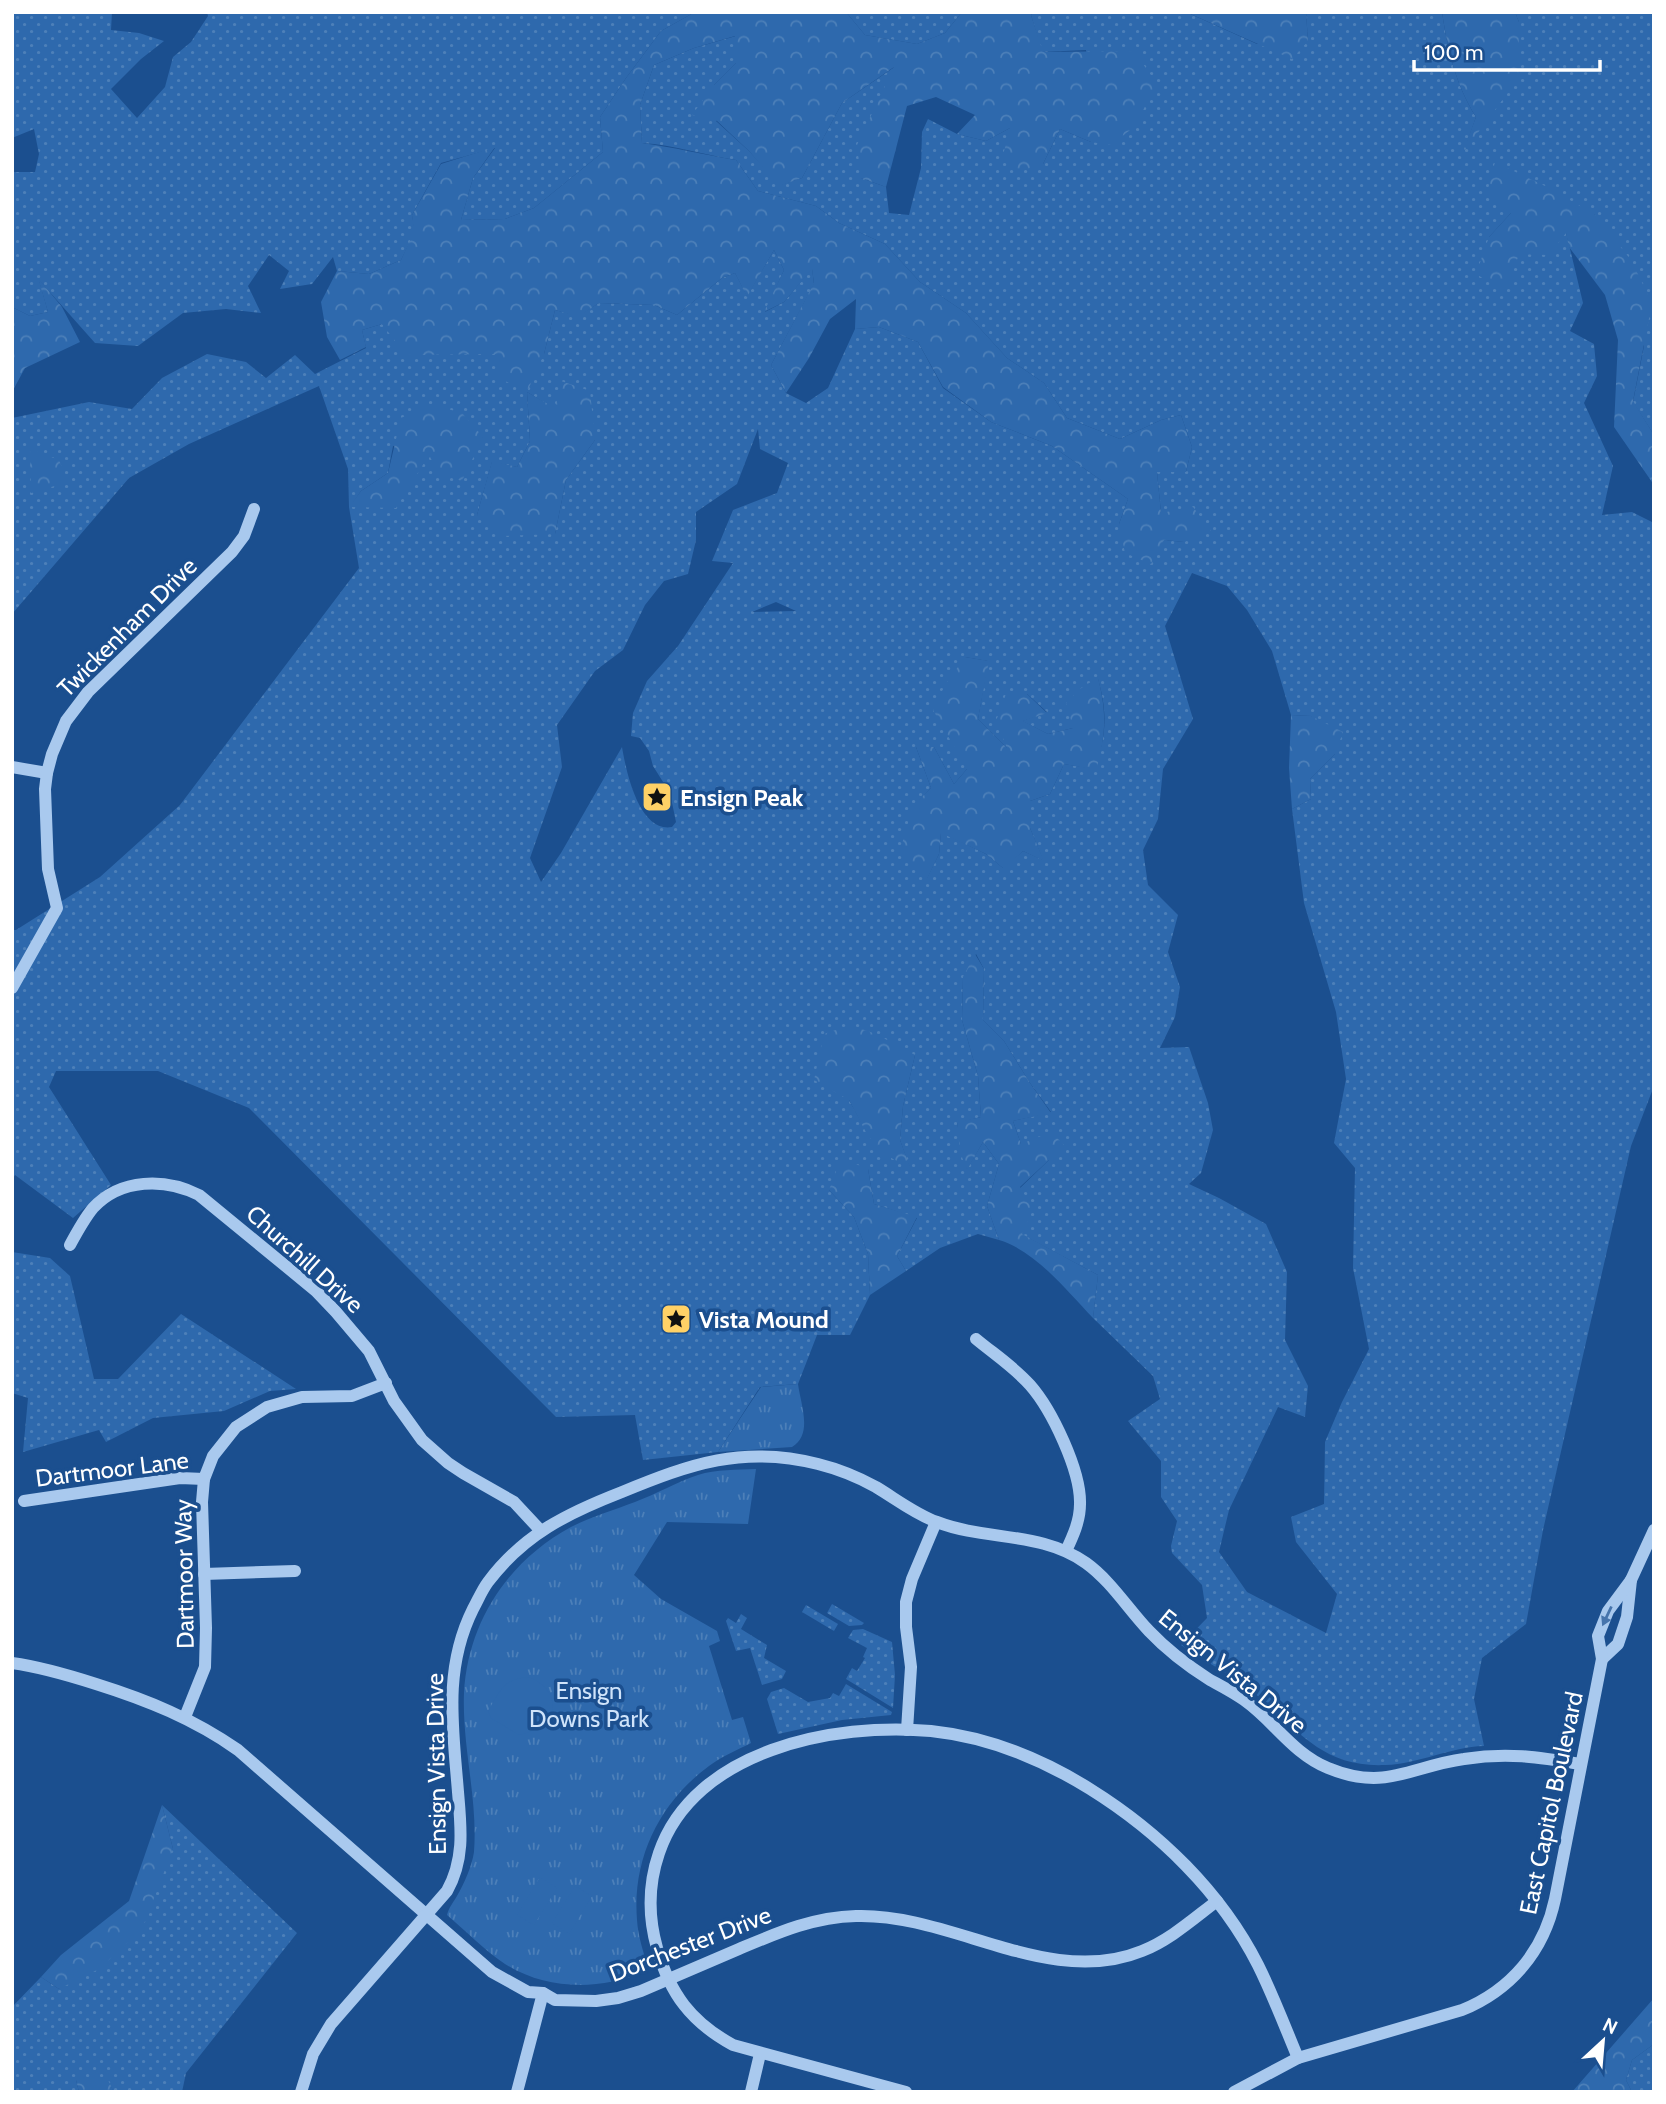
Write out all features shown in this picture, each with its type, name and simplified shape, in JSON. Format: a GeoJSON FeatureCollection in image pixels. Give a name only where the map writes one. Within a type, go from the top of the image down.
{"type":"FeatureCollection","features":[{"type":"Feature","properties":{"kind":"street","name":"Twickenham Drive"},"geometry":{"type":"LineString","coordinates":[[12,988],[57,908],[48,869],[47,773],[59,734],[75,707],[232,552],[244,536],[254,509]]}},
{"type":"Feature","properties":{"kind":"street"},"geometry":{"type":"LineString","coordinates":[[12,767],[47,773]]}},
{"type":"Feature","properties":{"kind":"street","name":"Churchill Drive"},"geometry":{"type":"LineString","coordinates":[[70,1245],[87,1216],[100,1201],[112,1194],[132,1185],[155,1182],[188,1189],[210,1203],[323,1298],[369,1351],[402,1415],[435,1452],[463,1473],[514,1502],[541,1531]]}},
{"type":"Feature","properties":{"kind":"street"},"geometry":{"type":"LineString","coordinates":[[976,1339],[1018,1373],[1038,1395],[1054,1421],[1074,1468],[1080,1490],[1080,1511],[1066,1551]]}},
{"type":"Feature","properties":{"kind":"street","name":"Dartmoor Way"},"geometry":{"type":"LineString","coordinates":[[185,1717],[205,1667],[202,1502],[204,1479],[213,1456],[227,1436],[256,1412],[290,1399],[352,1395],[386,1383]]}},
{"type":"Feature","properties":{"kind":"street","name":"Ensign Vista Drive"},"geometry":{"type":"LineString","coordinates":[[301,2092],[313,2054],[331,2024],[452,1882],[461,1854],[462,1834],[452,1722],[453,1671],[458,1643],[485,1584],[505,1561],[558,1519],[679,1469],[718,1459],[758,1456],[800,1460],[842,1471],[936,1522],[955,1528],[1044,1543],[1066,1551],[1095,1570],[1150,1632],[1176,1656],[1243,1699],[1293,1747],[1327,1768],[1354,1776],[1398,1777],[1459,1759],[1514,1754],[1580,1764]]}},
{"type":"Feature","properties":{"kind":"street","name":"Dartmoor Lane"},"geometry":{"type":"LineString","coordinates":[[24,1501],[180,1478],[204,1479]]}},
{"type":"Feature","properties":{"kind":"street"},"geometry":{"type":"LineString","coordinates":[[907,1730],[911,1667],[906,1602],[912,1579],[936,1522]]}},
{"type":"Feature","properties":{"kind":"street"},"geometry":{"type":"LineString","coordinates":[[1602,1658],[1598,1636],[1608,1611],[1631,1580],[1654,1530]]}},
{"type":"Feature","properties":{"kind":"street"},"geometry":{"type":"LineString","coordinates":[[204,1574],[296,1571]]}},
{"type":"Feature","properties":{"kind":"street"},"geometry":{"type":"LineString","coordinates":[[1602,1658],[1618,1644],[1627,1617],[1631,1580]]}},
{"type":"Feature","properties":{"kind":"street","name":"East Capitol Boulevard"},"geometry":{"type":"LineString","coordinates":[[1234,2092],[1298,2058],[1462,2010],[1493,1995],[1520,1971],[1540,1943],[1552,1913],[1602,1658]]}},
{"type":"Feature","properties":{"kind":"street","name":"Dorchester Drive"},"geometry":{"type":"LineString","coordinates":[[12,1663],[56,1672],[127,1694],[185,1717],[238,1750],[503,1980],[528,1992],[543,1993],[555,2000],[596,2001],[641,1991],[794,1926],[855,1916],[888,1917],[921,1923],[1055,1960],[1099,1962],[1151,1947],[1217,1901]]}},
{"type":"Feature","properties":{"kind":"street"},"geometry":{"type":"LineString","coordinates":[[906,2092],[733,2045],[702,2025],[682,2003],[667,1979],[654,1940],[650,1912],[655,1863],[668,1832],[697,1793],[723,1773],[751,1758],[812,1739],[859,1731],[907,1730],[958,1735],[984,1741],[1008,1748],[1063,1773],[1090,1788],[1139,1823],[1180,1860],[1217,1901],[1257,1963],[1298,2058]]}},
{"type":"Feature","properties":{"kind":"street"},"geometry":{"type":"LineString","coordinates":[[517,2092],[543,1993]]}},
{"type":"Feature","properties":{"kind":"street"},"geometry":{"type":"LineString","coordinates":[[751,2092],[760,2054]]}},
{"type":"Feature","properties":{"kind":"green space"},"geometry":{"type":"Polygon","coordinates":[[[12,12],[112,12],[111,30],[139,33],[164,41],[111,89],[137,118],[165,87],[173,57],[191,42],[208,16],[207,12],[695,12],[661,31],[600,117],[603,152],[534,208],[505,219],[461,220],[473,178],[495,148],[441,163],[412,215],[415,232],[401,260],[369,274],[337,271],[333,257],[312,284],[280,289],[289,271],[269,255],[248,286],[261,313],[226,309],[183,313],[138,346],[95,343],[39,280],[48,312],[30,316],[12,307],[12,172],[35,172],[39,154],[34,129],[12,138],[12,12]]]}},
{"type":"Feature","properties":{"kind":"green space"},"geometry":{"type":"Polygon","coordinates":[[[695,12],[846,12],[865,35],[917,44],[945,33],[962,12],[1033,12],[1031,15],[1043,52],[1134,51],[1157,84],[1134,127],[1111,145],[1091,142],[1060,129],[1043,164],[1015,173],[1003,155],[1010,128],[986,141],[957,134],[975,115],[936,97],[907,106],[886,187],[861,178],[857,145],[894,67],[842,103],[802,178],[779,186],[749,151],[717,121],[692,115],[714,85],[736,63],[735,36],[694,48],[654,65],[640,105],[642,143],[736,160],[758,191],[816,206],[839,223],[885,244],[920,282],[966,313],[1007,358],[1044,383],[1067,418],[1120,439],[1161,420],[1181,415],[1192,447],[1186,472],[1157,472],[1161,513],[1193,507],[1211,531],[1184,542],[1164,540],[1151,564],[1125,553],[1119,524],[1128,499],[1052,446],[991,422],[943,387],[918,342],[879,327],[855,329],[856,299],[830,319],[786,393],[771,365],[814,283],[812,269],[784,302],[764,312],[784,270],[774,250],[747,297],[735,273],[722,278],[677,315],[654,305],[599,303],[578,317],[555,310],[544,354],[527,392],[497,377],[496,354],[406,355],[382,324],[362,330],[366,347],[340,360],[327,337],[321,302],[337,271],[369,274],[401,260],[414,232],[412,215],[441,164],[495,147],[473,178],[461,220],[505,219],[534,208],[603,152],[600,117],[661,31],[695,12]]]}},
{"type":"Feature","properties":{"kind":"green space"},"geometry":{"type":"Polygon","coordinates":[[[846,12],[962,12],[945,33],[917,44],[865,35],[846,12]]]}},
{"type":"Feature","properties":{"kind":"green space"},"geometry":{"type":"Polygon","coordinates":[[[1033,12],[1186,12],[1257,44],[1308,41],[1306,12],[1442,12],[1453,66],[1476,117],[1464,151],[1519,22],[1515,12],[1654,12],[1654,435],[1633,402],[1644,346],[1594,214],[1511,213],[1489,237],[1519,253],[1566,232],[1583,303],[1570,331],[1594,344],[1597,376],[1584,403],[1613,466],[1602,515],[1632,512],[1654,523],[1654,1086],[1631,1146],[1543,1530],[1526,1624],[1482,1658],[1474,1699],[1484,1746],[1459,1749],[1398,1764],[1361,1764],[1341,1759],[1307,1740],[1245,1686],[1181,1645],[1207,1618],[1202,1585],[1172,1553],[1177,1521],[1161,1497],[1161,1461],[1128,1421],[1160,1399],[1153,1376],[1093,1318],[1098,1275],[1021,1234],[1020,1188],[1049,1160],[1021,1144],[1013,1121],[1051,1112],[1004,1041],[983,1020],[984,969],[976,954],[963,978],[962,1020],[978,1076],[981,1117],[957,1123],[967,1169],[983,1142],[999,1164],[987,1206],[999,1240],[978,1234],[940,1248],[906,1271],[897,1256],[917,1218],[874,1204],[868,1169],[829,1190],[854,1217],[868,1254],[870,1295],[850,1335],[817,1335],[798,1384],[760,1387],[718,1452],[643,1460],[635,1415],[556,1417],[249,1108],[158,1071],[56,1071],[49,1087],[111,1185],[73,1218],[15,1175],[12,1180],[12,930],[100,877],[180,805],[359,568],[349,507],[348,469],[319,386],[189,444],[129,478],[12,614],[12,418],[89,402],[132,409],[162,378],[207,354],[246,362],[266,378],[295,355],[315,374],[366,348],[362,330],[382,324],[497,354],[544,354],[555,310],[578,316],[599,303],[654,305],[677,315],[722,278],[735,273],[747,296],[774,250],[784,270],[765,312],[784,302],[812,268],[814,284],[771,365],[786,393],[806,403],[828,388],[855,329],[879,327],[918,342],[943,388],[991,422],[1052,446],[1128,499],[1119,524],[1164,540],[1184,542],[1161,513],[1157,472],[1186,472],[1192,447],[1181,415],[1161,420],[1120,439],[1067,418],[1044,383],[1007,358],[966,313],[920,282],[885,244],[839,223],[816,206],[758,191],[736,160],[642,143],[640,105],[654,65],[694,48],[736,36],[736,63],[714,85],[716,121],[749,151],[780,185],[802,178],[842,103],[896,66],[861,178],[886,187],[889,213],[909,215],[921,168],[922,132],[928,119],[957,134],[986,141],[1010,128],[1043,164],[1060,129],[1091,142],[1086,50],[1042,52],[1031,15],[1033,12]],[[527,392],[530,441],[517,467],[492,462],[477,515],[555,534],[566,480],[595,440],[555,409],[527,392]],[[758,429],[737,484],[696,512],[696,540],[688,574],[664,581],[645,605],[623,650],[595,671],[557,725],[562,767],[530,858],[541,882],[561,853],[622,747],[631,784],[643,811],[661,826],[672,827],[676,822],[670,793],[653,766],[649,751],[640,738],[631,736],[633,713],[647,681],[678,646],[733,563],[712,561],[733,510],[777,493],[788,463],[760,449],[758,429]],[[483,437],[393,446],[388,473],[361,491],[350,507],[429,454],[483,437]],[[1192,573],[1165,626],[1193,719],[1163,769],[1158,819],[1143,850],[1148,885],[1178,915],[1168,952],[1180,987],[1175,1017],[1160,1048],[1189,1047],[1208,1103],[1213,1130],[1201,1173],[1189,1184],[1266,1224],[1287,1272],[1285,1340],[1308,1386],[1305,1417],[1278,1407],[1229,1510],[1219,1552],[1247,1592],[1326,1633],[1337,1594],[1296,1542],[1291,1517],[1324,1504],[1325,1442],[1369,1349],[1353,1268],[1355,1168],[1334,1143],[1346,1079],[1336,1012],[1304,903],[1292,809],[1311,799],[1310,779],[1335,754],[1311,716],[1291,715],[1272,651],[1247,610],[1227,586],[1192,573]],[[776,602],[752,612],[796,611],[776,602]],[[965,657],[967,769],[954,784],[934,747],[916,747],[931,788],[913,807],[927,878],[939,854],[941,832],[986,854],[1003,868],[1023,851],[1043,860],[1030,828],[1030,801],[1050,794],[1064,764],[1095,769],[1102,746],[1104,724],[1098,679],[1073,728],[1048,734],[1022,721],[1047,712],[1027,694],[1009,750],[978,719],[988,661],[965,657]],[[915,1055],[849,1100],[869,1136],[910,1168],[900,1140],[903,1106],[915,1055]]]}},
{"type":"Feature","properties":{"kind":"green space"},"geometry":{"type":"Polygon","coordinates":[[[1186,12],[1306,12],[1308,41],[1292,59],[1186,12]]]}},
{"type":"Feature","properties":{"kind":"green space"},"geometry":{"type":"Polygon","coordinates":[[[1442,12],[1515,12],[1519,22],[1518,79],[1462,154],[1476,117],[1453,66],[1442,12]]]}},
{"type":"Feature","properties":{"kind":"green space"},"geometry":{"type":"Polygon","coordinates":[[[1495,162],[1594,214],[1631,260],[1652,303],[1633,401],[1654,435],[1654,485],[1614,427],[1618,340],[1605,295],[1569,247],[1566,233],[1549,255],[1519,254],[1506,292],[1476,274],[1489,237],[1511,213],[1488,189],[1495,162]]]}},
{"type":"Feature","properties":{"kind":"green space"},"geometry":{"type":"Polygon","coordinates":[[[38,278],[62,307],[80,342],[25,368],[12,392],[12,307],[30,316],[48,312],[38,278]]]}},
{"type":"Feature","properties":{"kind":"green space"},"geometry":{"type":"Polygon","coordinates":[[[561,381],[590,391],[595,440],[566,480],[555,534],[503,536],[477,515],[492,461],[517,467],[530,441],[527,392],[555,408],[561,381]]]}},
{"type":"Feature","properties":{"kind":"green space"},"geometry":{"type":"Polygon","coordinates":[[[430,404],[462,413],[483,437],[462,481],[439,474],[429,455],[396,508],[349,507],[361,491],[388,473],[401,418],[430,404]]]}},
{"type":"Feature","properties":{"kind":"green space"},"geometry":{"type":"Polygon","coordinates":[[[30,449],[59,460],[68,482],[31,493],[30,449]]]}},
{"type":"Feature","properties":{"kind":"green space"},"geometry":{"type":"Polygon","coordinates":[[[965,657],[989,661],[978,719],[1007,748],[996,721],[1006,694],[1027,694],[1047,713],[1023,721],[1048,734],[1073,728],[1066,703],[1082,687],[1098,678],[1104,713],[1102,746],[1096,770],[1064,764],[1050,794],[1030,801],[1030,828],[1044,861],[1023,851],[1004,869],[986,854],[941,833],[939,854],[927,879],[899,854],[913,806],[931,788],[916,747],[934,747],[954,784],[967,769],[933,710],[945,685],[965,657]]]}},
{"type":"Feature","properties":{"kind":"green space"},"geometry":{"type":"Polygon","coordinates":[[[1291,715],[1311,716],[1343,732],[1335,754],[1310,779],[1311,799],[1292,809],[1289,768],[1291,715]]]}},
{"type":"Feature","properties":{"kind":"green space"},"geometry":{"type":"Polygon","coordinates":[[[975,954],[984,969],[983,1020],[1004,1041],[1051,1113],[1013,1121],[1021,1144],[1051,1132],[1067,1148],[1049,1160],[1020,1187],[1033,1209],[1022,1234],[1098,1275],[1093,1318],[1038,1262],[1013,1245],[999,1240],[987,1206],[999,1164],[983,1142],[967,1170],[960,1152],[957,1122],[981,1117],[978,1076],[962,1020],[963,977],[975,954]]]}},
{"type":"Feature","properties":{"kind":"green space"},"geometry":{"type":"Polygon","coordinates":[[[850,1025],[876,1034],[915,1055],[903,1106],[900,1140],[911,1169],[886,1155],[868,1136],[849,1100],[814,1080],[824,1034],[850,1025]]]}},
{"type":"Feature","properties":{"kind":"green space"},"geometry":{"type":"Polygon","coordinates":[[[841,1158],[868,1169],[874,1204],[917,1217],[897,1256],[906,1271],[870,1295],[868,1254],[854,1217],[829,1190],[841,1158]]]}},
{"type":"Feature","properties":{"kind":"green space"},"geometry":{"type":"Polygon","coordinates":[[[12,1252],[50,1258],[70,1276],[94,1379],[118,1379],[181,1314],[296,1389],[270,1391],[224,1411],[153,1418],[106,1442],[99,1430],[23,1452],[28,1398],[12,1393],[12,1252]]]}},
{"type":"Feature","properties":{"kind":"green space"},"geometry":{"type":"Polygon","coordinates":[[[798,1384],[804,1427],[802,1435],[792,1447],[718,1452],[761,1387],[798,1384]]]}},
{"type":"Feature","properties":{"kind":"green space","name":"Ensign Downs Park"},"geometry":{"type":"Polygon","coordinates":[[[756,1469],[748,1524],[667,1522],[634,1575],[661,1599],[717,1631],[720,1641],[709,1646],[732,1720],[743,1717],[751,1743],[714,1763],[692,1780],[663,1814],[653,1833],[639,1875],[637,1897],[638,1932],[648,1967],[645,1972],[628,1978],[574,1985],[521,1973],[497,1959],[447,1915],[465,1880],[474,1852],[474,1812],[465,1733],[464,1693],[467,1667],[483,1618],[495,1596],[528,1557],[571,1527],[698,1475],[756,1469]]]}},
{"type":"Feature","properties":{"kind":"green space"},"geometry":{"type":"Polygon","coordinates":[[[832,1604],[864,1623],[849,1626],[827,1613],[832,1604]]]}},
{"type":"Feature","properties":{"kind":"green space"},"geometry":{"type":"Polygon","coordinates":[[[806,1605],[838,1624],[834,1631],[802,1612],[806,1605]]]}},
{"type":"Feature","properties":{"kind":"green space"},"geometry":{"type":"Polygon","coordinates":[[[741,1614],[747,1618],[741,1629],[767,1645],[764,1658],[786,1671],[782,1679],[762,1685],[750,1648],[736,1651],[726,1621],[728,1618],[736,1623],[741,1614]]]}},
{"type":"Feature","properties":{"kind":"green space"},"geometry":{"type":"Polygon","coordinates":[[[863,1629],[892,1642],[895,1675],[893,1708],[846,1679],[852,1668],[857,1671],[865,1658],[863,1657],[867,1648],[848,1638],[853,1630],[863,1629]]]}},
{"type":"Feature","properties":{"kind":"green space"},"geometry":{"type":"Polygon","coordinates":[[[529,1677],[549,1692],[553,1706],[547,1720],[540,1727],[519,1735],[491,1718],[488,1711],[508,1683],[529,1677]]]}},
{"type":"Feature","properties":{"kind":"green space"},"geometry":{"type":"Polygon","coordinates":[[[846,1684],[892,1712],[891,1715],[842,1720],[778,1734],[767,1699],[771,1692],[784,1688],[808,1702],[830,1698],[833,1693],[839,1696],[846,1684]]]}},
{"type":"Feature","properties":{"kind":"green space"},"geometry":{"type":"Polygon","coordinates":[[[162,1805],[297,1933],[186,2073],[182,2092],[114,2092],[107,2080],[76,2080],[79,2092],[12,2092],[12,2007],[41,1977],[59,1989],[173,1849],[162,1805]]]}},
{"type":"Feature","properties":{"kind":"green space"},"geometry":{"type":"Polygon","coordinates":[[[162,1805],[173,1849],[142,1929],[99,1969],[59,1989],[41,1977],[61,1955],[129,1901],[162,1805]]]}},
{"type":"Feature","properties":{"kind":"green space"},"geometry":{"type":"Polygon","coordinates":[[[540,1877],[557,1888],[534,1925],[517,1915],[540,1877]]]}},
{"type":"Feature","properties":{"kind":"green space"},"geometry":{"type":"Polygon","coordinates":[[[575,1886],[592,1896],[569,1934],[552,1923],[575,1886]]]}},
{"type":"Feature","properties":{"kind":"green space"},"geometry":{"type":"Polygon","coordinates":[[[1654,1998],[1654,2044],[1632,2060],[1626,2080],[1632,2092],[1572,2092],[1654,1998]]]}},
{"type":"Feature","properties":{"kind":"green space"},"geometry":{"type":"Polygon","coordinates":[[[1654,2044],[1654,2092],[1632,2092],[1626,2080],[1632,2060],[1654,2044]]]}},
{"type":"Feature","properties":{"kind":"green space"},"geometry":{"type":"Polygon","coordinates":[[[76,2080],[108,2080],[114,2092],[79,2092],[76,2080]]]}},
{"type":"Feature","properties":{"kind":"place","name":"Ensign Peak"},"geometry":{"type":"Point","coordinates":[657,797]}},
{"type":"Feature","properties":{"kind":"place","name":"Vista Mound"},"geometry":{"type":"Point","coordinates":[676,1319]}}]}
